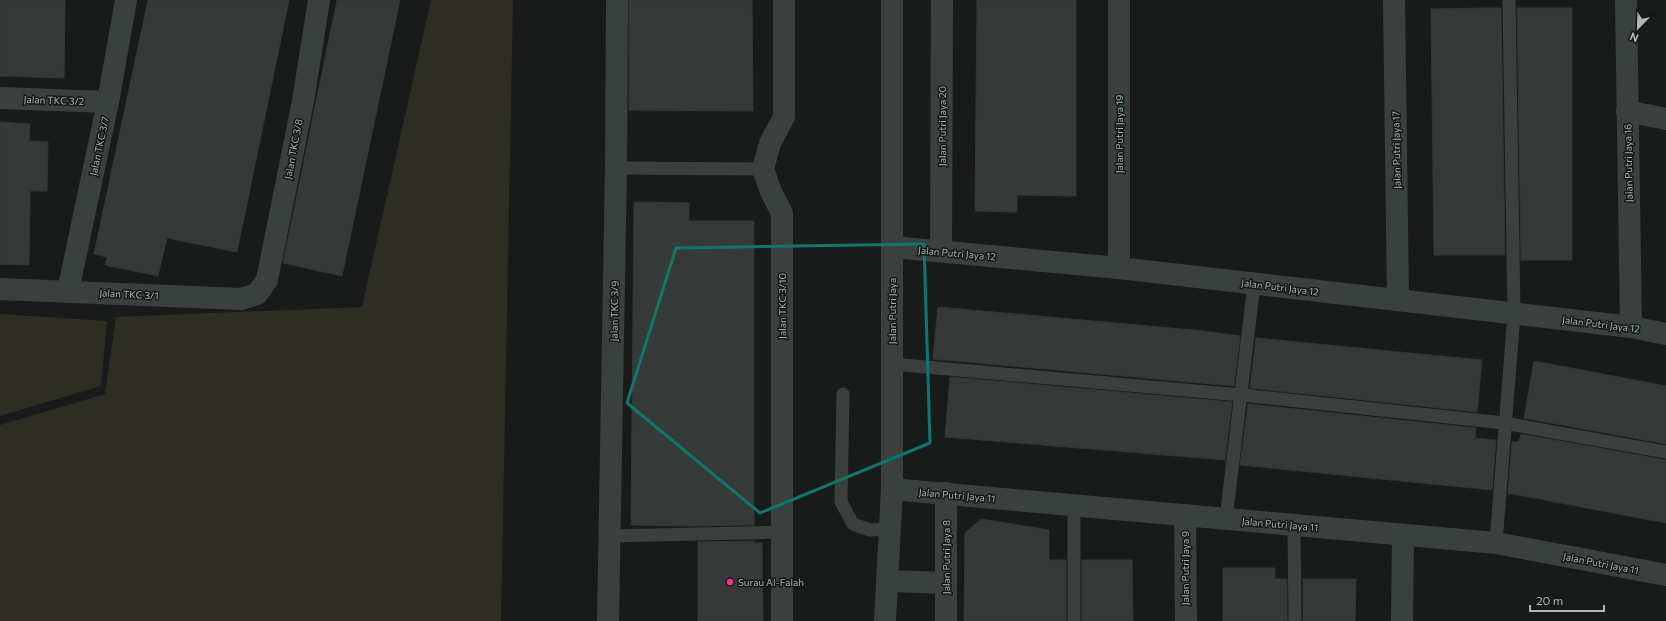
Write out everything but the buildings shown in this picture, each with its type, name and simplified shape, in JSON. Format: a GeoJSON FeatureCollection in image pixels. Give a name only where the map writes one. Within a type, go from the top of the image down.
{"type":"FeatureCollection","features":[{"type":"Feature","properties":{"kind":"street","name":"Jalan TKC 3/7"},"geometry":{"type":"LineString","coordinates":[[68,291],[108,102],[126,0]]}},
{"type":"Feature","properties":{"kind":"street","name":"Jalan TKC 3/8"},"geometry":{"type":"LineString","coordinates":[[257,294],[267,280],[303,101],[319,0]]}},
{"type":"Feature","properties":{"kind":"street","name":"Jalan TKC 3/9"},"geometry":{"type":"LineString","coordinates":[[608,621],[616,168],[617,0]]}},
{"type":"Feature","properties":{"kind":"street"},"geometry":{"type":"LineString","coordinates":[[763,169],[770,143],[784,117],[784,0]]}},
{"type":"Feature","properties":{"kind":"street","name":"Jalan Putri Jaya"},"geometry":{"type":"LineString","coordinates":[[885,621],[892,489],[892,0]]}},
{"type":"Feature","properties":{"kind":"street","name":"Jalan Putri Jaya 20"},"geometry":{"type":"LineString","coordinates":[[941,251],[942,0]]}},
{"type":"Feature","properties":{"kind":"street","name":"Jalan Putri Jaya 19"},"geometry":{"type":"LineString","coordinates":[[1119,0],[1119,268]]}},
{"type":"Feature","properties":{"kind":"street","name":"Jalan Putri Jaya 17"},"geometry":{"type":"LineString","coordinates":[[1394,0],[1398,300]]}},
{"type":"Feature","properties":{"kind":"street","name":"Jalan Putri Jaya 16"},"geometry":{"type":"LineString","coordinates":[[1626,0],[1631,327]]}},
{"type":"Feature","properties":{"kind":"street","name":"Jalan TKC 3/2"},"geometry":{"type":"LineString","coordinates":[[0,98],[108,102]]}},
{"type":"Feature","properties":{"kind":"street"},"geometry":{"type":"LineString","coordinates":[[1628,111],[1666,119]]}},
{"type":"Feature","properties":{"kind":"street","name":"Jalan TKC 3/10"},"geometry":{"type":"LineString","coordinates":[[763,169],[771,192],[782,213],[782,621]]}},
{"type":"Feature","properties":{"kind":"street","name":"Jalan Putri Jaya 12"},"geometry":{"type":"LineString","coordinates":[[892,247],[1119,268],[1631,327],[1666,334]]}},
{"type":"Feature","properties":{"kind":"street","name":"Jalan TKC 3/1"},"geometry":{"type":"LineString","coordinates":[[0,289],[241,299],[257,294]]}},
{"type":"Feature","properties":{"kind":"street","name":"Jalan Putri Jaya 11"},"geometry":{"type":"LineString","coordinates":[[892,489],[1496,543],[1666,575]]}},
{"type":"Feature","properties":{"kind":"street","name":"Jalan Putri Jaya 8"},"geometry":{"type":"LineString","coordinates":[[946,493],[946,621]]}},
{"type":"Feature","properties":{"kind":"street","name":"Jalan Putri Jaya 9"},"geometry":{"type":"LineString","coordinates":[[1185,515],[1186,621]]}},
{"type":"Feature","properties":{"kind":"street"},"geometry":{"type":"LineString","coordinates":[[1402,621],[1403,535]]}},
{"type":"Feature","properties":{"kind":"street"},"geometry":{"type":"LineString","coordinates":[[888,581],[946,583]]}},
{"type":"Feature","properties":{"kind":"lane"},"geometry":{"type":"LineString","coordinates":[[1496,543],[1504,423],[1514,314],[1509,0]]}},
{"type":"Feature","properties":{"kind":"lane"},"geometry":{"type":"LineString","coordinates":[[616,168],[763,169]]}},
{"type":"Feature","properties":{"kind":"lane"},"geometry":{"type":"LineString","coordinates":[[1226,519],[1254,284]]}},
{"type":"Feature","properties":{"kind":"lane"},"geometry":{"type":"LineString","coordinates":[[892,364],[1241,396],[1504,423],[1666,452]]}},
{"type":"Feature","properties":{"kind":"lane"},"geometry":{"type":"LineString","coordinates":[[843,394],[841,502],[853,524],[870,530],[891,529]]}},
{"type":"Feature","properties":{"kind":"lane"},"geometry":{"type":"LineString","coordinates":[[1074,505],[1074,621]]}},
{"type":"Feature","properties":{"kind":"lane"},"geometry":{"type":"LineString","coordinates":[[1294,525],[1295,621]]}},
{"type":"Feature","properties":{"kind":"lane"},"geometry":{"type":"LineString","coordinates":[[610,536],[781,532]]}},
{"type":"Feature","properties":{"kind":"highlighted area"},"geometry":{"type":"Polygon","coordinates":[[[924,244],[930,443],[760,513],[627,403],[676,248],[924,244]]]}},
{"type":"Feature","properties":{"kind":"shaded area"},"geometry":{"type":"Polygon","coordinates":[[[431,0],[513,0],[501,621],[0,621],[0,425],[105,394],[116,317],[362,307],[431,0]]]}},
{"type":"Feature","properties":{"kind":"shaded area"},"geometry":{"type":"Polygon","coordinates":[[[0,314],[107,321],[101,386],[0,416],[0,314]]]}},
{"type":"Feature","properties":{"kind":"place","name":"Surau Al-Falah"},"geometry":{"type":"Point","coordinates":[730,582]}}]}
